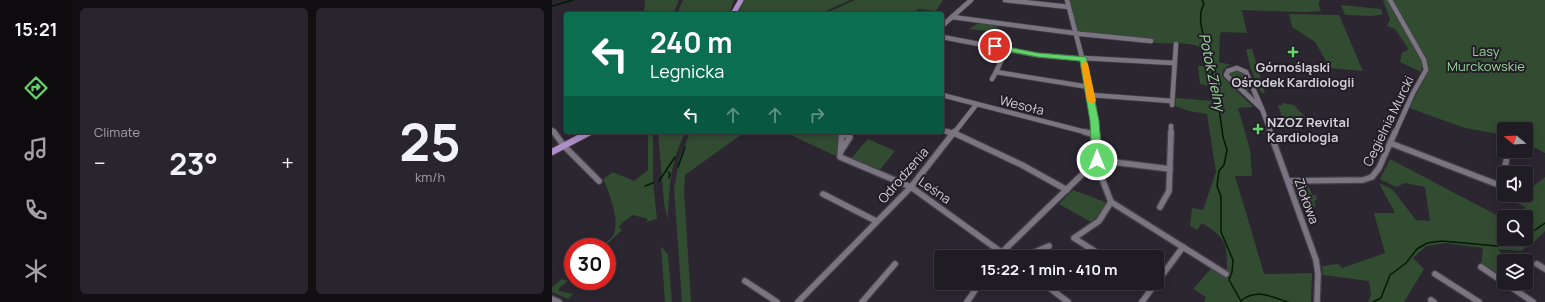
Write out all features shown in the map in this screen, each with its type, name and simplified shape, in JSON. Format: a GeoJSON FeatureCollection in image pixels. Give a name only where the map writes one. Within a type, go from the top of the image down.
{"type":"FeatureCollection","features":[{"type":"Feature","properties":{"kind":"main road"},"geometry":{"type":"LineString","coordinates":[[733,12],[737,0]]}},
{"type":"Feature","properties":{"kind":"main road"},"geometry":{"type":"LineString","coordinates":[[733,12],[741,0]]}},
{"type":"Feature","properties":{"kind":"main road"},"geometry":{"type":"LineString","coordinates":[[552,152],[586,134]]}},
{"type":"Feature","properties":{"kind":"street"},"geometry":{"type":"LineString","coordinates":[[944,24],[971,0]]}},
{"type":"Feature","properties":{"kind":"street"},"geometry":{"type":"LineString","coordinates":[[1005,0],[1069,6]]}},
{"type":"Feature","properties":{"kind":"street"},"geometry":{"type":"LineString","coordinates":[[1067,0],[1084,58],[1089,87],[1097,135],[1095,163],[1111,202],[1226,274]]}},
{"type":"Feature","properties":{"kind":"street","name":"Cegielnia Murcki"},"geometry":{"type":"LineString","coordinates":[[1288,181],[1356,181],[1369,179],[1379,168],[1413,93],[1426,70],[1426,66],[1390,0]]}},
{"type":"Feature","properties":{"kind":"street"},"geometry":{"type":"LineString","coordinates":[[952,17],[1076,34],[1152,41]]}},
{"type":"Feature","properties":{"kind":"street"},"geometry":{"type":"LineString","coordinates":[[944,37],[1038,55],[1174,63]]}},
{"type":"Feature","properties":{"kind":"street"},"geometry":{"type":"LineString","coordinates":[[1090,95],[1172,103],[1176,44]]}},
{"type":"Feature","properties":{"kind":"street"},"geometry":{"type":"LineString","coordinates":[[992,79],[1007,48]]}},
{"type":"Feature","properties":{"kind":"street","name":"Ziołowa"},"geometry":{"type":"LineString","coordinates":[[1262,109],[1227,77],[1228,71],[1237,68],[1248,74],[1262,109],[1316,260],[1318,274],[1317,302]]}},
{"type":"Feature","properties":{"kind":"street"},"geometry":{"type":"LineString","coordinates":[[996,72],[1089,87]]}},
{"type":"Feature","properties":{"kind":"street","name":"Wesoła"},"geometry":{"type":"LineString","coordinates":[[944,96],[1097,135]]}},
{"type":"Feature","properties":{"kind":"street","name":"Odrodzenia"},"geometry":{"type":"LineString","coordinates":[[798,302],[910,187],[976,105]]}},
{"type":"Feature","properties":{"kind":"street"},"geometry":{"type":"LineString","coordinates":[[1160,207],[1169,191],[1171,126]]}},
{"type":"Feature","properties":{"kind":"street"},"geometry":{"type":"LineString","coordinates":[[552,130],[564,146],[599,181]]}},
{"type":"Feature","properties":{"kind":"street"},"geometry":{"type":"LineString","coordinates":[[944,131],[953,133],[1022,165],[1067,190]]}},
{"type":"Feature","properties":{"kind":"street","name":"Leśna"},"geometry":{"type":"LineString","coordinates":[[842,134],[840,157],[910,187],[994,250]]}},
{"type":"Feature","properties":{"kind":"street"},"geometry":{"type":"LineString","coordinates":[[1390,143],[1497,185]]}},
{"type":"Feature","properties":{"kind":"street"},"geometry":{"type":"LineString","coordinates":[[1003,250],[1095,163],[1108,160],[1170,169]]}},
{"type":"Feature","properties":{"kind":"street","name":"Odrodzenia"},"geometry":{"type":"LineString","coordinates":[[823,194],[876,221]]}},
{"type":"Feature","properties":{"kind":"street"},"geometry":{"type":"LineString","coordinates":[[1093,250],[1074,238],[1099,221],[1111,202]]}},
{"type":"Feature","properties":{"kind":"street"},"geometry":{"type":"LineString","coordinates":[[1039,250],[1048,246]]}},
{"type":"Feature","properties":{"kind":"street"},"geometry":{"type":"LineString","coordinates":[[1164,272],[1183,247]]}},
{"type":"Feature","properties":{"kind":"street"},"geometry":{"type":"LineString","coordinates":[[862,302],[895,264]]}},
{"type":"Feature","properties":{"kind":"street"},"geometry":{"type":"LineString","coordinates":[[1537,264],[1545,269]]}},
{"type":"Feature","properties":{"kind":"street"},"geometry":{"type":"LineString","coordinates":[[1481,267],[1495,278],[1533,302]]}},
{"type":"Feature","properties":{"kind":"street"},"geometry":{"type":"LineString","coordinates":[[1435,274],[1479,302]]}},
{"type":"Feature","properties":{"kind":"street"},"geometry":{"type":"LineString","coordinates":[[745,281],[777,302]]}},
{"type":"Feature","properties":{"kind":"street"},"geometry":{"type":"LineString","coordinates":[[967,302],[975,290]]}},
{"type":"Feature","properties":{"kind":"street"},"geometry":{"type":"LineString","coordinates":[[1052,290],[1068,302]]}},
{"type":"Feature","properties":{"kind":"street"},"geometry":{"type":"LineString","coordinates":[[1142,302],[1151,290]]}},
{"type":"Feature","properties":{"kind":"street"},"geometry":{"type":"LineString","coordinates":[[552,299],[559,302]]}},
{"type":"Feature","properties":{"kind":"green space"},"geometry":{"type":"Polygon","coordinates":[[[645,0],[679,0],[674,12],[644,12],[645,0]]]}},
{"type":"Feature","properties":{"kind":"green space"},"geometry":{"type":"Polygon","coordinates":[[[683,0],[734,0],[730,12],[678,12],[683,0]]]}},
{"type":"Feature","properties":{"kind":"green space"},"geometry":{"type":"Polygon","coordinates":[[[744,0],[850,0],[823,12],[737,12],[744,0]]]}},
{"type":"Feature","properties":{"kind":"green space"},"geometry":{"type":"Polygon","coordinates":[[[855,0],[943,0],[936,11],[919,9],[913,12],[828,12],[855,0]]]}},
{"type":"Feature","properties":{"kind":"green space"},"geometry":{"type":"Polygon","coordinates":[[[1068,0],[1319,0],[1320,2],[1318,2],[1321,11],[1238,10],[1242,11],[1247,33],[1222,32],[1220,34],[1219,62],[1232,65],[1225,67],[1227,68],[1223,70],[1222,76],[1253,107],[1238,108],[1250,149],[1252,176],[1235,176],[1264,274],[1312,273],[1311,302],[1204,302],[1206,297],[1193,289],[1216,263],[1227,271],[1226,247],[1221,238],[1202,223],[1197,230],[1190,226],[1192,208],[1203,210],[1216,172],[1207,114],[1189,111],[1175,106],[1176,98],[1213,101],[1209,86],[1200,84],[1198,66],[1206,66],[1204,52],[1201,48],[1192,44],[1156,43],[1146,39],[1077,32],[1068,0]]]}},
{"type":"Feature","properties":{"kind":"green space"},"geometry":{"type":"Polygon","coordinates":[[[1383,0],[1388,0],[1423,64],[1421,72],[1400,62],[1402,52],[1407,51],[1408,48],[1395,29],[1387,26],[1390,19],[1383,0]]]}},
{"type":"Feature","properties":{"kind":"green space","name":"Lasy Murckowskie"},"geometry":{"type":"Polygon","coordinates":[[[1392,0],[1545,0],[1545,153],[1533,147],[1533,122],[1497,122],[1497,134],[1465,128],[1409,108],[1426,76],[1428,66],[1392,0]]]}},
{"type":"Feature","properties":{"kind":"green space"},"geometry":{"type":"Polygon","coordinates":[[[1341,5],[1381,9],[1383,14],[1373,16],[1345,15],[1341,5]]]}},
{"type":"Feature","properties":{"kind":"green space"},"geometry":{"type":"Polygon","coordinates":[[[1289,14],[1339,15],[1363,71],[1330,68],[1315,42],[1292,27],[1289,14]]]}},
{"type":"Feature","properties":{"kind":"green space"},"geometry":{"type":"Polygon","coordinates":[[[980,22],[999,24],[994,32],[969,29],[980,22]]]}},
{"type":"Feature","properties":{"kind":"green space"},"geometry":{"type":"Polygon","coordinates":[[[1246,49],[1252,49],[1265,93],[1261,93],[1250,67],[1246,49]]]}},
{"type":"Feature","properties":{"kind":"green space"},"geometry":{"type":"Polygon","coordinates":[[[1232,70],[1242,71],[1247,76],[1244,75],[1249,92],[1253,94],[1255,99],[1233,78],[1229,77],[1229,73],[1232,70]]]}},
{"type":"Feature","properties":{"kind":"green space"},"geometry":{"type":"Polygon","coordinates":[[[1282,103],[1294,105],[1307,119],[1282,117],[1278,105],[1282,105],[1282,103]]]}},
{"type":"Feature","properties":{"kind":"green space"},"geometry":{"type":"Polygon","coordinates":[[[648,134],[653,134],[653,182],[657,219],[646,222],[648,219],[633,215],[623,222],[619,227],[622,230],[612,238],[616,221],[615,213],[603,179],[613,172],[634,181],[648,170],[648,134]]]}},
{"type":"Feature","properties":{"kind":"green space"},"geometry":{"type":"Polygon","coordinates":[[[658,134],[685,134],[677,153],[671,175],[668,220],[664,203],[658,134]]]}},
{"type":"Feature","properties":{"kind":"green space"},"geometry":{"type":"Polygon","coordinates":[[[689,134],[742,134],[685,175],[684,191],[691,302],[682,302],[674,189],[679,160],[689,134]]]}},
{"type":"Feature","properties":{"kind":"green space"},"geometry":{"type":"Polygon","coordinates":[[[788,134],[842,134],[836,156],[788,134]]]}},
{"type":"Feature","properties":{"kind":"green space"},"geometry":{"type":"Polygon","coordinates":[[[868,139],[895,151],[878,172],[849,161],[868,139]]]}},
{"type":"Feature","properties":{"kind":"green space"},"geometry":{"type":"Polygon","coordinates":[[[1390,159],[1497,215],[1497,246],[1528,246],[1521,251],[1498,249],[1502,254],[1497,254],[1497,278],[1481,267],[1483,248],[1445,243],[1426,246],[1413,258],[1424,269],[1404,302],[1368,302],[1371,295],[1369,281],[1323,275],[1322,266],[1338,264],[1342,268],[1385,253],[1374,213],[1395,213],[1379,183],[1392,189],[1416,220],[1430,221],[1425,187],[1405,183],[1396,187],[1380,179],[1390,159]]]}},
{"type":"Feature","properties":{"kind":"green space"},"geometry":{"type":"Polygon","coordinates":[[[1545,177],[1545,231],[1533,243],[1533,210],[1523,210],[1525,207],[1516,202],[1533,202],[1533,186],[1545,177]]]}},
{"type":"Feature","properties":{"kind":"green space"},"geometry":{"type":"Polygon","coordinates":[[[1293,184],[1308,184],[1312,195],[1316,195],[1317,200],[1314,201],[1316,207],[1302,206],[1293,184]]]}},
{"type":"Feature","properties":{"kind":"green space"},"geometry":{"type":"Polygon","coordinates":[[[1073,190],[1108,203],[1100,216],[1091,222],[1059,204],[1073,190]]]}},
{"type":"Feature","properties":{"kind":"green space"},"geometry":{"type":"Polygon","coordinates":[[[661,246],[668,255],[672,302],[665,302],[661,246]]]}},
{"type":"Feature","properties":{"kind":"green space"},"geometry":{"type":"Polygon","coordinates":[[[562,279],[564,280],[564,284],[559,288],[559,291],[573,294],[568,299],[552,292],[552,287],[562,279]]]}},
{"type":"Feature","properties":{"kind":"waterway"},"geometry":{"type":"LineString","coordinates":[[552,6],[573,0]]}},
{"type":"Feature","properties":{"kind":"waterway","name":"Potok Zielny"},"geometry":{"type":"LineString","coordinates":[[1202,0],[1204,4],[1201,13],[1201,22],[1211,64],[1211,84],[1218,101],[1223,137],[1227,150],[1224,165],[1219,171],[1217,186],[1221,197],[1221,232],[1233,260],[1232,272],[1229,280],[1241,301],[1246,297],[1258,294],[1288,302]]}},
{"type":"Feature","properties":{"kind":"waterway"},"geometry":{"type":"LineString","coordinates":[[678,167],[685,147]]}},
{"type":"Feature","properties":{"kind":"waterway"},"geometry":{"type":"LineString","coordinates":[[659,181],[675,157]]}},
{"type":"Feature","properties":{"kind":"waterway"},"geometry":{"type":"LineString","coordinates":[[668,172],[670,174],[669,178]]}},
{"type":"Feature","properties":{"kind":"waterway"},"geometry":{"type":"LineString","coordinates":[[645,186],[653,183]]}},
{"type":"Feature","properties":{"kind":"waterway"},"geometry":{"type":"LineString","coordinates":[[1533,231],[1545,223]]}},
{"type":"Feature","properties":{"kind":"waterway"},"geometry":{"type":"LineString","coordinates":[[1373,302],[1381,298],[1390,275],[1406,263],[1417,249],[1427,243],[1442,241],[1497,246]]}},
{"type":"Feature","properties":{"kind":"slow traffic"},"geometry":{"type":"LineString","coordinates":[[1085,64],[1092,101]]}},
{"type":"Feature","properties":{"kind":"place","name":"Górnośląski Ośrodek Kardiologii"},"geometry":{"type":"Point","coordinates":[1293,52]}},
{"type":"Feature","properties":{"kind":"place","name":"NZOZ Revital Kardiologia"},"geometry":{"type":"Point","coordinates":[1258,129]}},
{"type":"Feature","properties":{"kind":"route"},"geometry":{"type":"LineString","coordinates":[[995,46],[1038,55],[1084,59],[1097,135],[1097,160]]}}]}
